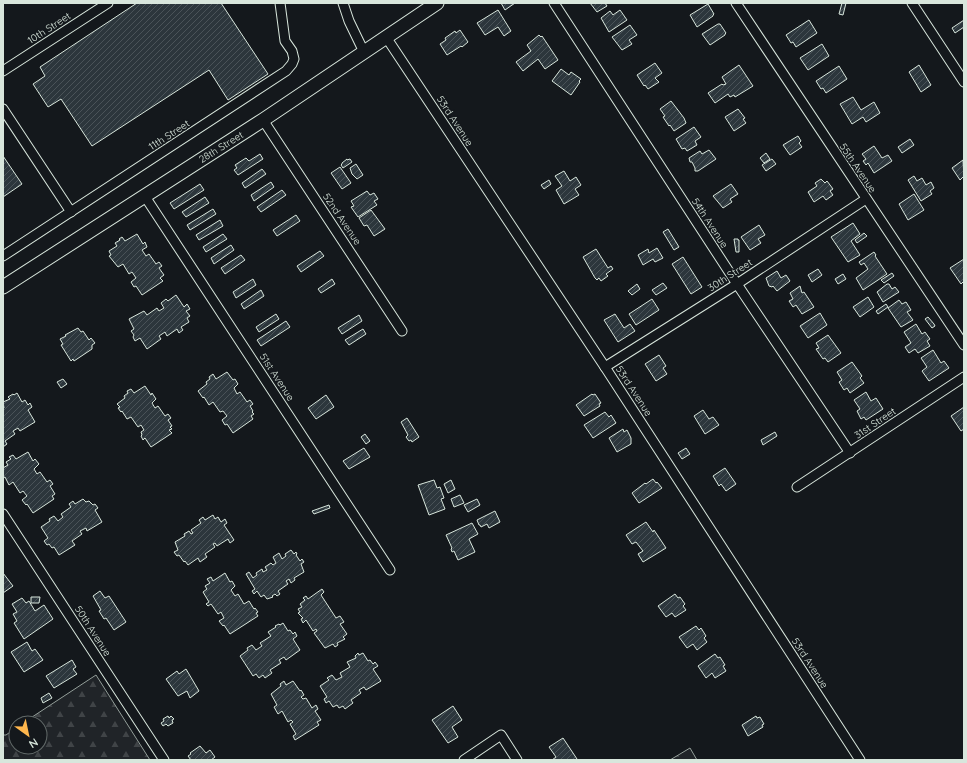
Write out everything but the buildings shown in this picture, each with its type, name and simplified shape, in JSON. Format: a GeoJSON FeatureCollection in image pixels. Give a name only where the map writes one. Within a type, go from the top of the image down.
{"type":"FeatureCollection","features":[{"type":"Feature","properties":{"kind":"main road","name":"28th Street"},"geometry":{"type":"LineString","coordinates":[[3,287],[144,195],[263,120],[437,3]]}},
{"type":"Feature","properties":{"kind":"street","name":"10th Street"},"geometry":{"type":"LineString","coordinates":[[3,71],[108,3]]}},
{"type":"Feature","properties":{"kind":"street","name":"11th Street"},"geometry":{"type":"LineString","coordinates":[[3,256],[286,71],[294,59],[292,51],[285,41],[280,3]]}},
{"type":"Feature","properties":{"kind":"street"},"geometry":{"type":"LineString","coordinates":[[343,3],[349,21],[364,52]]}},
{"type":"Feature","properties":{"kind":"street","name":"54th Avenue"},"geometry":{"type":"LineString","coordinates":[[554,3],[737,284],[850,453]]}},
{"type":"Feature","properties":{"kind":"street","name":"55th Avenue"},"geometry":{"type":"LineString","coordinates":[[736,3],[964,344]]}},
{"type":"Feature","properties":{"kind":"street"},"geometry":{"type":"LineString","coordinates":[[912,3],[964,82]]}},
{"type":"Feature","properties":{"kind":"street","name":"53rd Avenue"},"geometry":{"type":"LineString","coordinates":[[386,37],[605,367],[860,760]]}},
{"type":"Feature","properties":{"kind":"street"},"geometry":{"type":"LineString","coordinates":[[3,109],[72,212]]}},
{"type":"Feature","properties":{"kind":"street","name":"52nd Avenue"},"geometry":{"type":"LineString","coordinates":[[263,120],[402,331]]}},
{"type":"Feature","properties":{"kind":"street","name":"51st Avenue"},"geometry":{"type":"LineString","coordinates":[[144,195],[390,570]]}},
{"type":"Feature","properties":{"kind":"street","name":"30th Street"},"geometry":{"type":"LineString","coordinates":[[605,367],[737,284],[866,199]]}},
{"type":"Feature","properties":{"kind":"street","name":"31st Street"},"geometry":{"type":"LineString","coordinates":[[797,487],[964,377]]}},
{"type":"Feature","properties":{"kind":"street","name":"50th Avenue"},"geometry":{"type":"LineString","coordinates":[[3,514],[164,760]]}},
{"type":"Feature","properties":{"kind":"street"},"geometry":{"type":"LineString","coordinates":[[464,760],[501,735],[517,760]]}},
{"type":"Feature","properties":{"kind":"green space"},"geometry":{"type":"Polygon","coordinates":[[[96,675],[150,760],[3,760],[3,735],[8,734],[8,755],[48,755],[48,715],[35,715],[96,675]]]}},
{"type":"Feature","properties":{"kind":"green space"},"geometry":{"type":"Polygon","coordinates":[[[690,748],[697,760],[670,760],[690,748]]]}}]}
